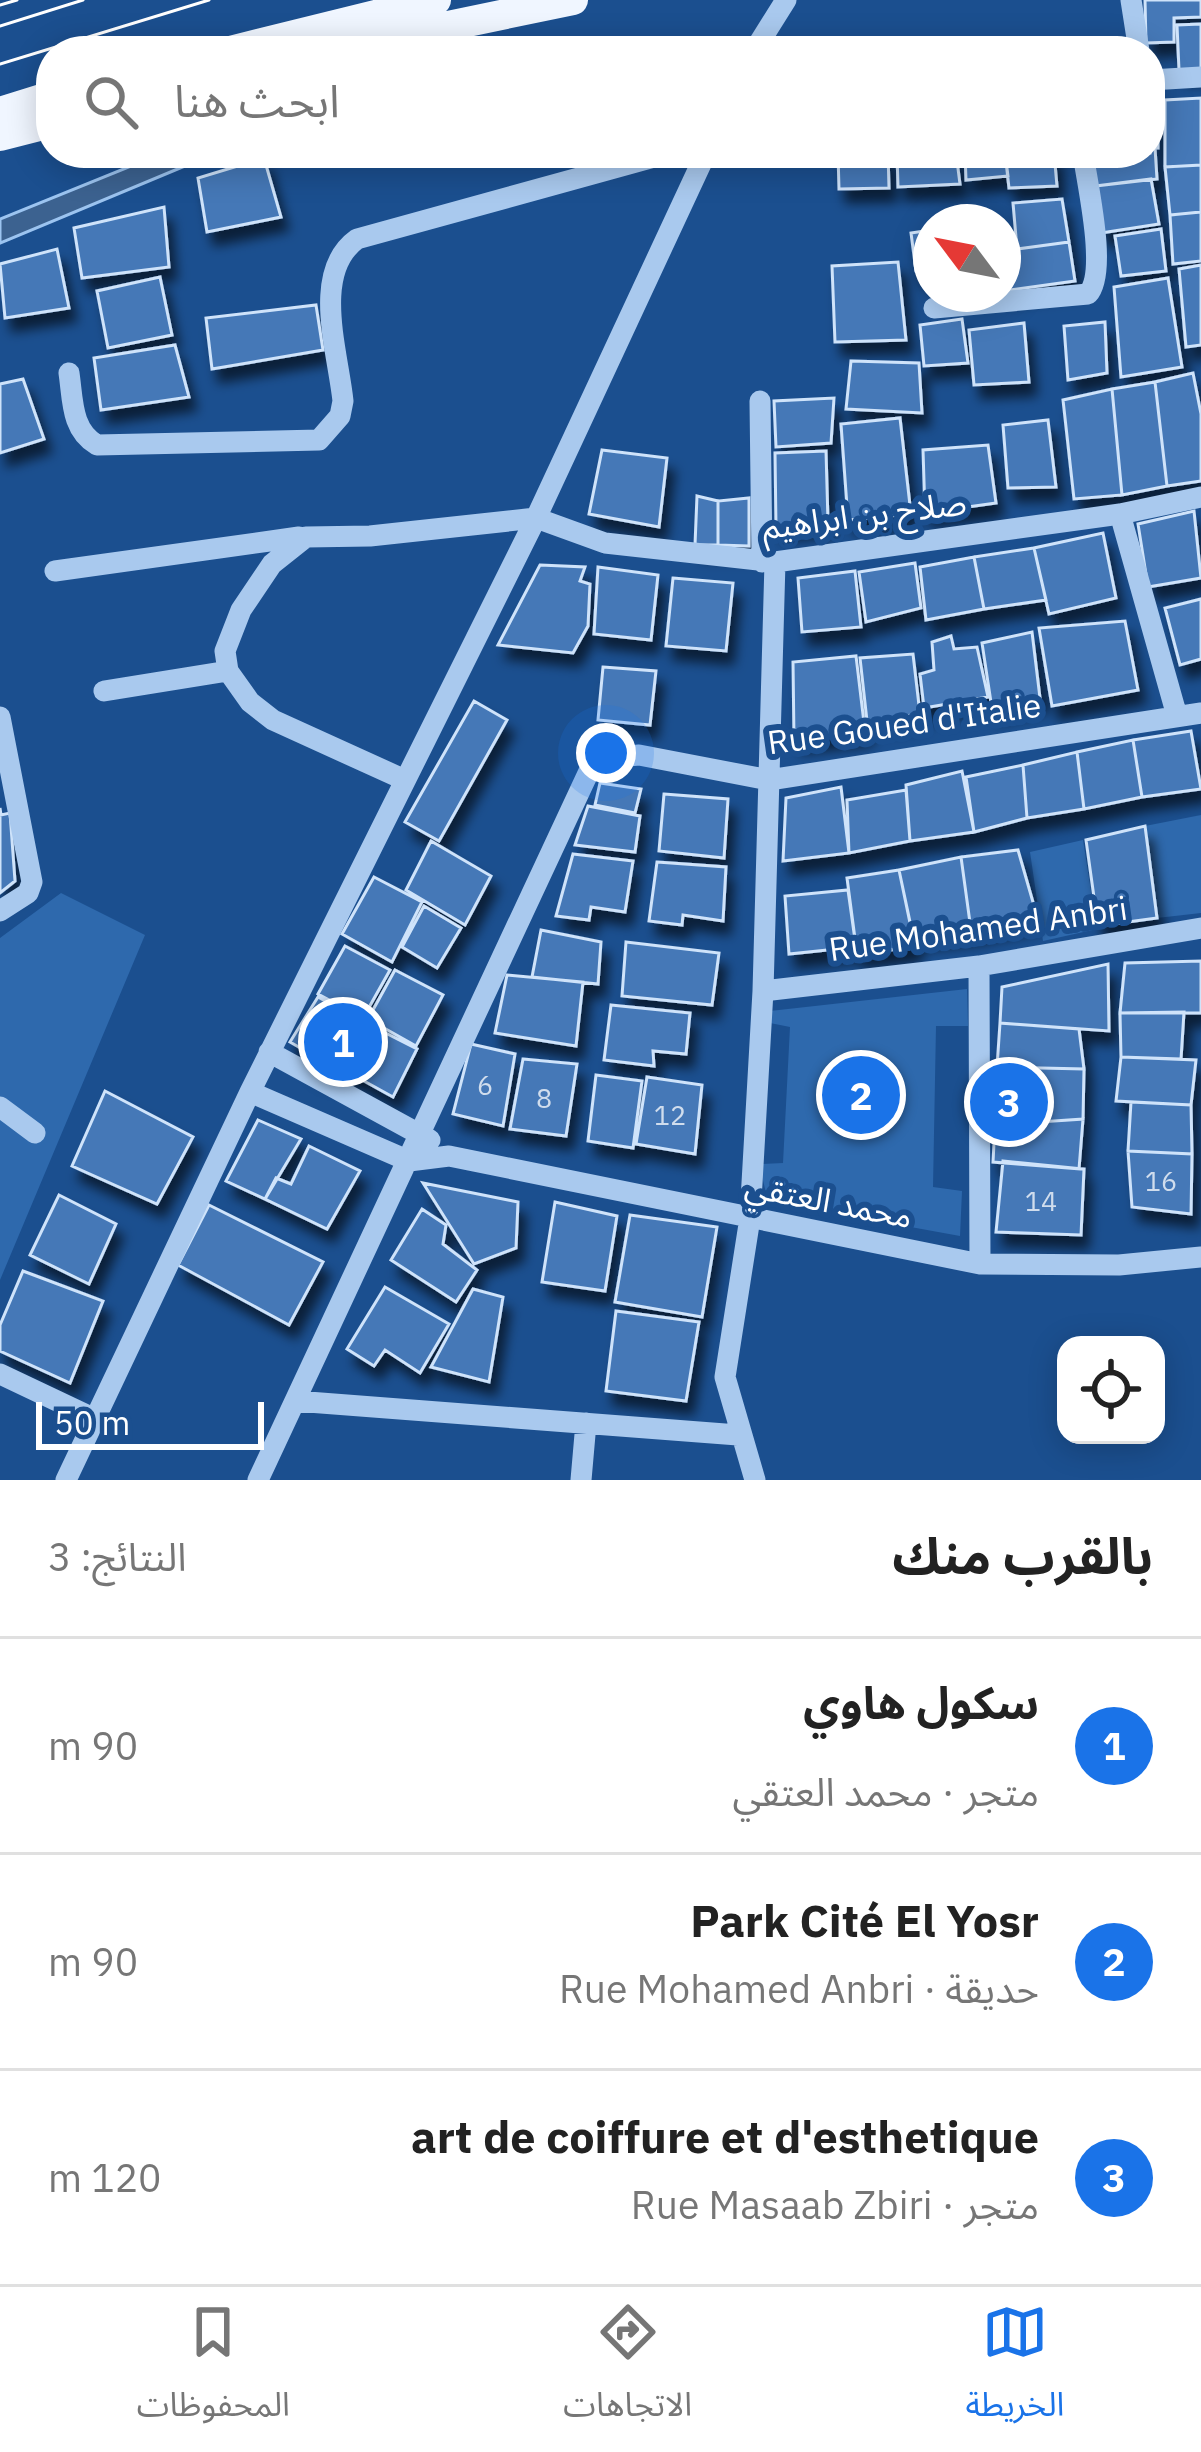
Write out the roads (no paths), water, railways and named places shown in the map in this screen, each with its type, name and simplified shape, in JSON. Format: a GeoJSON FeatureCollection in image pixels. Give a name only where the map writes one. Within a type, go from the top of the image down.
{"type":"FeatureCollection","features":[{"type":"Feature","properties":{"kind":"main road"},"geometry":{"type":"LineString","coordinates":[[291,36],[436,0]]}},
{"type":"Feature","properties":{"kind":"main road"},"geometry":{"type":"LineString","coordinates":[[400,36],[574,0]]}},
{"type":"Feature","properties":{"kind":"main road"},"geometry":{"type":"LineString","coordinates":[[0,112],[36,101]]}},
{"type":"Feature","properties":{"kind":"main road"},"geometry":{"type":"LineString","coordinates":[[0,136],[36,128]]}},
{"type":"Feature","properties":{"kind":"street"},"geometry":{"type":"LineString","coordinates":[[754,36],[769,0]]}},
{"type":"Feature","properties":{"kind":"street"},"geometry":{"type":"LineString","coordinates":[[763,36],[785,0]]}},
{"type":"Feature","properties":{"kind":"street"},"geometry":{"type":"LineString","coordinates":[[1131,0],[1137,36]]}},
{"type":"Feature","properties":{"kind":"street"},"geometry":{"type":"LineString","coordinates":[[1165,79],[1201,77]]}},
{"type":"Feature","properties":{"kind":"street"},"geometry":{"type":"LineString","coordinates":[[69,374],[80,431],[98,445],[319,440],[340,416],[343,401],[331,287],[337,259],[346,247],[357,239],[615,168]]}},
{"type":"Feature","properties":{"kind":"street"},"geometry":{"type":"LineString","coordinates":[[66,1480],[269,1052],[536,518],[699,168]]}},
{"type":"Feature","properties":{"kind":"street"},"geometry":{"type":"LineString","coordinates":[[1021,300],[1088,294],[1098,267],[1085,168]]}},
{"type":"Feature","properties":{"kind":"street"},"geometry":{"type":"LineString","coordinates":[[755,1480],[724,1377],[750,1219],[763,991],[769,562],[760,400]]}},
{"type":"Feature","properties":{"kind":"street","name":"صلاح بن ابراهيم"},"geometry":{"type":"LineString","coordinates":[[536,518],[604,543],[769,562],[1120,514],[1201,497]]}},
{"type":"Feature","properties":{"kind":"street"},"geometry":{"type":"LineString","coordinates":[[1120,514],[1178,716]]}},
{"type":"Feature","properties":{"kind":"street"},"geometry":{"type":"LineString","coordinates":[[55,572],[306,537],[370,536],[536,518]]}},
{"type":"Feature","properties":{"kind":"street"},"geometry":{"type":"LineString","coordinates":[[306,537],[272,564],[241,610],[225,651],[227,671],[250,702],[273,720],[405,780]]}},
{"type":"Feature","properties":{"kind":"street"},"geometry":{"type":"LineString","coordinates":[[104,691],[227,671]]}},
{"type":"Feature","properties":{"kind":"street","name":"Rue Goued d'Italie"},"geometry":{"type":"LineString","coordinates":[[421,1132],[591,767],[606,758],[640,755],[769,780],[1201,713]]}},
{"type":"Feature","properties":{"kind":"street"},"geometry":{"type":"LineString","coordinates":[[0,717],[32,882],[28,893],[0,911]]}},
{"type":"Feature","properties":{"kind":"street","name":"Rue Mohamed Anbri"},"geometry":{"type":"LineString","coordinates":[[763,991],[979,966],[1201,928]]}},
{"type":"Feature","properties":{"kind":"street"},"geometry":{"type":"LineString","coordinates":[[979,966],[980,1264]]}},
{"type":"Feature","properties":{"kind":"street","name":"محمد العتقي"},"geometry":{"type":"LineString","coordinates":[[269,1052],[421,1132],[449,1156]]}},
{"type":"Feature","properties":{"kind":"street"},"geometry":{"type":"LineString","coordinates":[[250,1092],[409,1161]]}},
{"type":"Feature","properties":{"kind":"street"},"geometry":{"type":"LineString","coordinates":[[0,1107],[35,1132]]}},
{"type":"Feature","properties":{"kind":"street"},"geometry":{"type":"LineString","coordinates":[[258,1480],[421,1132]]}},
{"type":"Feature","properties":{"kind":"street","name":"محمد العتقي"},"geometry":{"type":"LineString","coordinates":[[409,1161],[449,1156],[980,1264],[1119,1265],[1201,1257]]}},
{"type":"Feature","properties":{"kind":"street"},"geometry":{"type":"LineString","coordinates":[[0,1374],[95,1419]]}},
{"type":"Feature","properties":{"kind":"street"},"geometry":{"type":"LineString","coordinates":[[295,1401],[738,1435]]}},
{"type":"Feature","properties":{"kind":"street"},"geometry":{"type":"LineString","coordinates":[[581,1480],[586,1423]]}},
{"type":"Feature","properties":{"kind":"tram line"},"geometry":{"type":"LineString","coordinates":[[0,5],[17,0]]}},
{"type":"Feature","properties":{"kind":"tram line"},"geometry":{"type":"LineString","coordinates":[[0,26],[83,0]]}},
{"type":"Feature","properties":{"kind":"tram line"},"geometry":{"type":"LineString","coordinates":[[91,36],[209,0]]}},
{"type":"Feature","properties":{"kind":"tram line"},"geometry":{"type":"LineString","coordinates":[[0,64],[36,53]]}},
{"type":"Feature","properties":{"kind":"place","name":"سكول هاوي"},"geometry":{"type":"Point","coordinates":[343,1042]}},
{"type":"Feature","properties":{"kind":"place","name":"Park Cité El Yosr"},"geometry":{"type":"Point","coordinates":[861,1095]}},
{"type":"Feature","properties":{"kind":"place","name":"art de coiffure et d'esthetique"},"geometry":{"type":"Point","coordinates":[1009,1102]}}]}
